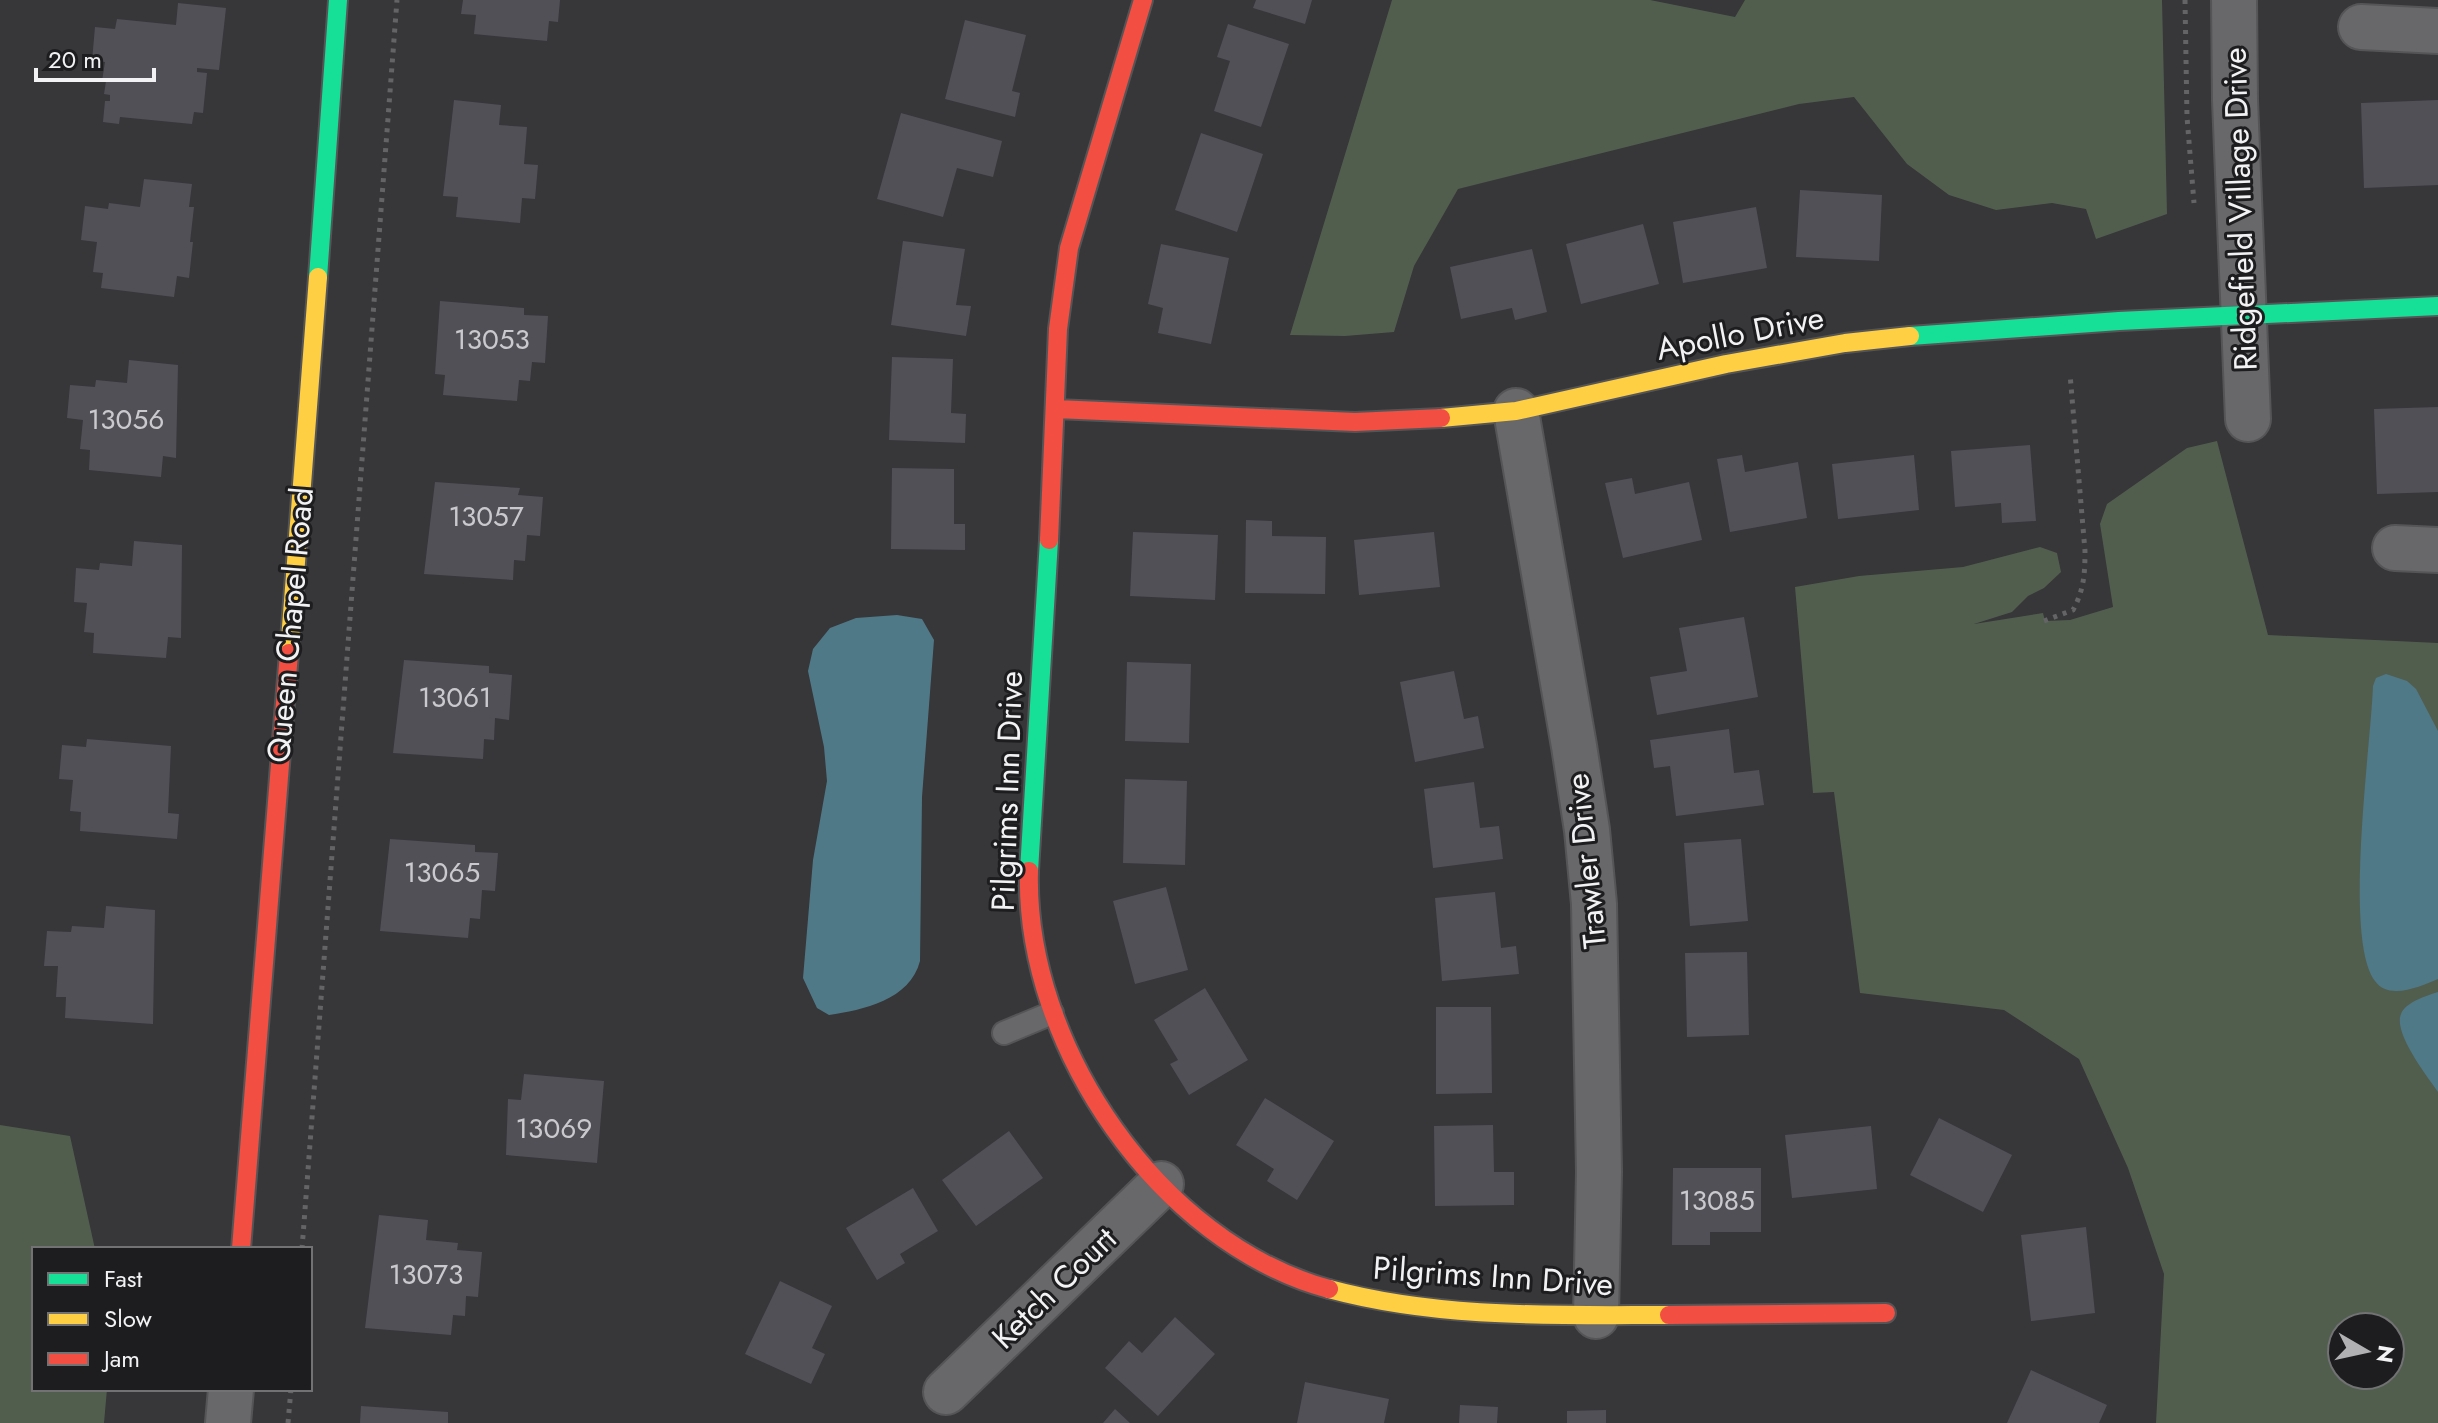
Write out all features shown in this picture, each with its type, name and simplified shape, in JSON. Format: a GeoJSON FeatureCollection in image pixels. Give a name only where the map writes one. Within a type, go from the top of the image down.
{"type":"FeatureCollection","features":[{"type":"Feature","properties":{"kind":"street","name":"Queen Chapel Road"},"geometry":{"type":"LineString","coordinates":[[241,1247],[338,0]]}},
{"type":"Feature","properties":{"kind":"street","name":"Pilgrims Inn Drive"},"geometry":{"type":"LineString","coordinates":[[1143,0],[1069,248],[1058,329],[1029,875],[1033,945],[1052,1013],[1094,1096],[1134,1155],[1161,1184],[1215,1232],[1267,1266],[1323,1288],[1407,1307],[1550,1316],[1886,1313]]}},
{"type":"Feature","properties":{"kind":"street","name":"Ridgefield Village Drive"},"geometry":{"type":"LineString","coordinates":[[2234,0],[2248,419]]}},
{"type":"Feature","properties":{"kind":"street"},"geometry":{"type":"LineString","coordinates":[[2361,27],[2438,31]]}},
{"type":"Feature","properties":{"kind":"street","name":"Apollo Drive"},"geometry":{"type":"LineString","coordinates":[[1056,409],[1355,422],[1411,421],[1516,411],[1726,364],[1845,343],[1917,335],[2438,306]]}},
{"type":"Feature","properties":{"kind":"street","name":"Trawler Drive"},"geometry":{"type":"LineString","coordinates":[[1516,411],[1574,746],[1594,904],[1599,1172],[1596,1316]]}},
{"type":"Feature","properties":{"kind":"street"},"geometry":{"type":"LineString","coordinates":[[2395,548],[2438,550]]}},
{"type":"Feature","properties":{"kind":"street","name":"Ketch Court"},"geometry":{"type":"LineString","coordinates":[[946,1392],[1161,1184]]}},
{"type":"Feature","properties":{"kind":"street"},"geometry":{"type":"LineString","coordinates":[[228,1423],[231,1391]]}},
{"type":"Feature","properties":{"kind":"lane"},"geometry":{"type":"LineString","coordinates":[[1004,1033],[1052,1013]]}},
{"type":"Feature","properties":{"kind":"path"},"geometry":{"type":"LineString","coordinates":[[302,1247],[397,0]]}},
{"type":"Feature","properties":{"kind":"path"},"geometry":{"type":"LineString","coordinates":[[2185,0],[2194,208]]}},
{"type":"Feature","properties":{"kind":"path"},"geometry":{"type":"LineString","coordinates":[[2044,621],[2073,610],[2081,596],[2085,577],[2070,374]]}},
{"type":"Feature","properties":{"kind":"path"},"geometry":{"type":"LineString","coordinates":[[288,1423],[291,1391]]}},
{"type":"Feature","properties":{"kind":"green space"},"geometry":{"type":"Polygon","coordinates":[[[1392,0],[1650,0],[1735,17],[1745,0],[2162,0],[2167,214],[2096,239],[2086,209],[2052,203],[1996,210],[1949,195],[1907,164],[1854,97],[1799,104],[1458,189],[1414,266],[1394,332],[1345,336],[1290,335],[1392,0]]]}},
{"type":"Feature","properties":{"kind":"green space"},"geometry":{"type":"Polygon","coordinates":[[[2217,441],[2268,635],[2438,643],[2438,1423],[2156,1423],[2164,1274],[2128,1168],[2079,1059],[2004,1010],[1860,993],[1834,792],[1813,793],[1795,587],[1859,576],[1963,567],[2040,547],[2057,553],[2061,572],[2012,612],[1974,624],[2043,613],[2045,621],[2070,620],[2113,607],[2100,524],[2107,504],[2187,448],[2217,441]]]}},
{"type":"Feature","properties":{"kind":"green space"},"geometry":{"type":"Polygon","coordinates":[[[0,1125],[70,1136],[95,1247],[32,1247],[32,1391],[107,1391],[104,1423],[0,1423],[0,1125]]]}},
{"type":"Feature","properties":{"kind":"water"},"geometry":{"type":"Polygon","coordinates":[[[897,615],[922,619],[934,640],[922,797],[920,961],[915,974],[896,994],[870,1006],[829,1015],[817,1008],[803,978],[813,860],[827,781],[824,747],[808,671],[813,649],[830,628],[856,618],[897,615]]]}},
{"type":"Feature","properties":{"kind":"water"},"geometry":{"type":"Polygon","coordinates":[[[2386,674],[2407,681],[2416,689],[2438,731],[2438,979],[2397,991],[2381,987],[2375,981],[2366,959],[2361,925],[2361,840],[2373,686],[2376,678],[2386,674]]]}},
{"type":"Feature","properties":{"kind":"water"},"geometry":{"type":"Polygon","coordinates":[[[2438,992],[2438,1092],[2406,1043],[2400,1022],[2407,1006],[2438,992]]]}},
{"type":"Feature","properties":{"kind":"building"},"geometry":{"type":"Polygon","coordinates":[[[463,0],[560,0],[558,22],[549,21],[547,41],[474,34],[476,15],[461,14],[463,0]]]}},
{"type":"Feature","properties":{"kind":"building"},"geometry":{"type":"Polygon","coordinates":[[[1256,0],[1312,0],[1305,24],[1253,8],[1256,0]]]}},
{"type":"Feature","properties":{"kind":"building"},"geometry":{"type":"Polygon","coordinates":[[[178,3],[226,8],[219,70],[197,68],[197,72],[207,73],[203,113],[194,112],[192,124],[120,117],[119,124],[103,122],[105,101],[110,101],[110,95],[104,94],[106,81],[102,81],[105,62],[92,61],[95,27],[115,29],[117,19],[176,25],[178,3]]]}},
{"type":"Feature","properties":{"kind":"building"},"geometry":{"type":"Polygon","coordinates":[[[965,20],[1026,35],[1012,91],[1020,93],[1015,117],[945,99],[965,20]]]}},
{"type":"Feature","properties":{"kind":"building"},"geometry":{"type":"Polygon","coordinates":[[[1228,24],[1289,44],[1261,127],[1214,111],[1230,61],[1217,57],[1228,24]]]}},
{"type":"Feature","properties":{"kind":"building"},"geometry":{"type":"Polygon","coordinates":[[[454,100],[501,105],[499,125],[527,127],[524,164],[538,165],[535,199],[522,198],[520,223],[456,217],[458,197],[443,196],[454,100]]]}},
{"type":"Feature","properties":{"kind":"building"},"geometry":{"type":"Polygon","coordinates":[[[2438,100],[2438,185],[2364,188],[2361,103],[2438,100]]]}},
{"type":"Feature","properties":{"kind":"building"},"geometry":{"type":"Polygon","coordinates":[[[901,113],[1002,141],[993,177],[957,168],[943,217],[877,199],[901,113]]]}},
{"type":"Feature","properties":{"kind":"building"},"geometry":{"type":"Polygon","coordinates":[[[1201,133],[1263,154],[1237,232],[1175,210],[1201,133]]]}},
{"type":"Feature","properties":{"kind":"building"},"geometry":{"type":"Polygon","coordinates":[[[144,179],[192,184],[189,207],[194,207],[190,242],[193,242],[189,278],[177,276],[174,297],[101,288],[103,273],[93,272],[97,242],[81,240],[85,206],[108,209],[109,203],[140,207],[144,179]]]}},
{"type":"Feature","properties":{"kind":"building"},"geometry":{"type":"Polygon","coordinates":[[[1800,190],[1882,195],[1879,261],[1796,257],[1800,190]]]}},
{"type":"Feature","properties":{"kind":"building"},"geometry":{"type":"Polygon","coordinates":[[[1756,207],[1767,268],[1683,283],[1673,222],[1756,207]]]}},
{"type":"Feature","properties":{"kind":"building"},"geometry":{"type":"Polygon","coordinates":[[[1643,224],[1659,284],[1581,304],[1566,244],[1643,224]]]}},
{"type":"Feature","properties":{"kind":"building"},"geometry":{"type":"Polygon","coordinates":[[[903,241],[965,249],[956,305],[971,306],[966,336],[891,325],[903,241]]]}},
{"type":"Feature","properties":{"kind":"building"},"geometry":{"type":"Polygon","coordinates":[[[1161,244],[1229,258],[1211,344],[1158,333],[1163,308],[1148,304],[1161,244]]]}},
{"type":"Feature","properties":{"kind":"building"},"geometry":{"type":"Polygon","coordinates":[[[1532,249],[1547,312],[1515,320],[1512,308],[1461,319],[1450,267],[1532,249]]]}},
{"type":"Feature","properties":{"kind":"building"},"geometry":{"type":"Polygon","coordinates":[[[440,301],[524,308],[524,315],[548,316],[545,363],[532,362],[530,381],[519,380],[517,401],[443,395],[445,375],[435,374],[440,301]]]}},
{"type":"Feature","properties":{"kind":"building"},"geometry":{"type":"Polygon","coordinates":[[[892,357],[953,359],[951,413],[966,414],[965,443],[889,440],[892,357]]]}},
{"type":"Feature","properties":{"kind":"building"},"geometry":{"type":"Polygon","coordinates":[[[129,360],[178,365],[176,458],[163,456],[161,477],[89,470],[90,450],[80,449],[83,420],[67,418],[70,385],[95,387],[96,380],[127,383],[129,360]]]}},
{"type":"Feature","properties":{"kind":"building"},"geometry":{"type":"Polygon","coordinates":[[[2438,407],[2438,492],[2377,494],[2374,409],[2438,407]]]}},
{"type":"Feature","properties":{"kind":"building"},"geometry":{"type":"Polygon","coordinates":[[[2030,445],[2036,521],[2002,523],[2001,503],[1955,507],[1951,451],[2030,445]]]}},
{"type":"Feature","properties":{"kind":"building"},"geometry":{"type":"Polygon","coordinates":[[[1742,455],[1745,472],[1798,462],[1807,518],[1730,532],[1717,459],[1742,455]]]}},
{"type":"Feature","properties":{"kind":"building"},"geometry":{"type":"Polygon","coordinates":[[[1914,455],[1919,510],[1838,519],[1832,464],[1914,455]]]}},
{"type":"Feature","properties":{"kind":"building"},"geometry":{"type":"Polygon","coordinates":[[[892,468],[954,469],[954,524],[965,524],[965,550],[891,549],[892,468]]]}},
{"type":"Feature","properties":{"kind":"building"},"geometry":{"type":"Polygon","coordinates":[[[1632,478],[1635,494],[1689,482],[1702,540],[1623,558],[1605,483],[1632,478]]]}},
{"type":"Feature","properties":{"kind":"building"},"geometry":{"type":"Polygon","coordinates":[[[435,482],[520,488],[518,495],[543,497],[540,536],[527,535],[525,561],[514,560],[513,580],[424,574],[435,482]]]}},
{"type":"Feature","properties":{"kind":"building"},"geometry":{"type":"Polygon","coordinates":[[[1246,520],[1272,521],[1272,536],[1326,537],[1325,594],[1245,593],[1246,520]]]}},
{"type":"Feature","properties":{"kind":"building"},"geometry":{"type":"Polygon","coordinates":[[[1133,532],[1218,535],[1215,600],[1130,596],[1133,532]]]}},
{"type":"Feature","properties":{"kind":"building"},"geometry":{"type":"Polygon","coordinates":[[[1434,532],[1440,587],[1359,595],[1354,540],[1434,532]]]}},
{"type":"Feature","properties":{"kind":"building"},"geometry":{"type":"Polygon","coordinates":[[[134,541],[182,545],[181,638],[168,637],[166,658],[93,653],[94,633],[84,632],[87,603],[74,602],[76,568],[99,570],[100,563],[132,566],[134,541]]]}},
{"type":"Feature","properties":{"kind":"building"},"geometry":{"type":"Polygon","coordinates":[[[1744,617],[1758,697],[1657,715],[1650,677],[1687,671],[1679,628],[1744,617]]]}},
{"type":"Feature","properties":{"kind":"building"},"geometry":{"type":"Polygon","coordinates":[[[404,660],[489,666],[489,673],[512,675],[509,720],[495,718],[494,740],[484,739],[483,759],[393,753],[404,660]]]}},
{"type":"Feature","properties":{"kind":"building"},"geometry":{"type":"Polygon","coordinates":[[[1127,662],[1191,664],[1189,743],[1125,741],[1127,662]]]}},
{"type":"Feature","properties":{"kind":"building"},"geometry":{"type":"Polygon","coordinates":[[[1454,671],[1464,719],[1478,716],[1484,748],[1415,762],[1400,682],[1454,671]]]}},
{"type":"Feature","properties":{"kind":"building"},"geometry":{"type":"Polygon","coordinates":[[[1729,729],[1734,773],[1759,770],[1764,805],[1676,816],[1670,766],[1654,768],[1650,740],[1729,729]]]}},
{"type":"Feature","properties":{"kind":"building"},"geometry":{"type":"Polygon","coordinates":[[[87,739],[171,746],[168,813],[179,814],[177,839],[80,831],[81,812],[70,811],[73,780],[59,779],[62,745],[86,747],[87,739]]]}},
{"type":"Feature","properties":{"kind":"building"},"geometry":{"type":"Polygon","coordinates":[[[1125,779],[1187,781],[1185,865],[1123,863],[1125,779]]]}},
{"type":"Feature","properties":{"kind":"building"},"geometry":{"type":"Polygon","coordinates":[[[1474,782],[1480,828],[1499,826],[1503,859],[1433,868],[1424,789],[1474,782]]]}},
{"type":"Feature","properties":{"kind":"building"},"geometry":{"type":"Polygon","coordinates":[[[390,839],[475,845],[475,852],[498,853],[495,891],[482,890],[480,919],[470,918],[468,938],[380,931],[390,839]]]}},
{"type":"Feature","properties":{"kind":"building"},"geometry":{"type":"Polygon","coordinates":[[[1741,839],[1748,921],[1690,926],[1684,843],[1741,839]]]}},
{"type":"Feature","properties":{"kind":"building"},"geometry":{"type":"Polygon","coordinates":[[[1166,887],[1188,970],[1135,984],[1113,901],[1166,887]]]}},
{"type":"Feature","properties":{"kind":"building"},"geometry":{"type":"Polygon","coordinates":[[[1495,892],[1501,948],[1516,946],[1519,974],[1442,981],[1435,898],[1495,892]]]}},
{"type":"Feature","properties":{"kind":"building"},"geometry":{"type":"Polygon","coordinates":[[[106,906],[155,910],[153,1024],[65,1018],[66,997],[56,997],[58,966],[44,966],[47,931],[71,932],[72,926],[104,928],[106,906]]]}},
{"type":"Feature","properties":{"kind":"building"},"geometry":{"type":"Polygon","coordinates":[[[1747,952],[1749,1035],[1687,1037],[1685,953],[1747,952]]]}},
{"type":"Feature","properties":{"kind":"building"},"geometry":{"type":"Polygon","coordinates":[[[1205,988],[1248,1060],[1189,1095],[1170,1064],[1178,1060],[1154,1020],[1205,988]]]}},
{"type":"Feature","properties":{"kind":"building"},"geometry":{"type":"Polygon","coordinates":[[[1436,1007],[1491,1007],[1492,1093],[1436,1094],[1436,1007]]]}},
{"type":"Feature","properties":{"kind":"building"},"geometry":{"type":"Polygon","coordinates":[[[524,1074],[604,1081],[597,1163],[506,1155],[508,1099],[521,1100],[524,1074]]]}},
{"type":"Feature","properties":{"kind":"building"},"geometry":{"type":"Polygon","coordinates":[[[1265,1098],[1334,1141],[1297,1200],[1267,1181],[1274,1169],[1236,1145],[1265,1098]]]}},
{"type":"Feature","properties":{"kind":"building"},"geometry":{"type":"Polygon","coordinates":[[[1939,1118],[2012,1155],[1983,1212],[1910,1175],[1939,1118]]]}},
{"type":"Feature","properties":{"kind":"building"},"geometry":{"type":"Polygon","coordinates":[[[1493,1125],[1494,1172],[1514,1172],[1514,1205],[1435,1206],[1434,1126],[1493,1125]]]}},
{"type":"Feature","properties":{"kind":"building"},"geometry":{"type":"Polygon","coordinates":[[[1871,1126],[1877,1189],[1792,1198],[1785,1135],[1871,1126]]]}},
{"type":"Feature","properties":{"kind":"building"},"geometry":{"type":"Polygon","coordinates":[[[1009,1131],[1043,1178],[976,1226],[942,1180],[1009,1131]]]}},
{"type":"Feature","properties":{"kind":"building"},"geometry":{"type":"Polygon","coordinates":[[[1673,1168],[1761,1168],[1761,1232],[1710,1232],[1710,1245],[1672,1245],[1673,1168]]]}},
{"type":"Feature","properties":{"kind":"building"},"geometry":{"type":"Polygon","coordinates":[[[913,1188],[938,1231],[900,1254],[905,1263],[877,1280],[846,1228],[913,1188]]]}},
{"type":"Feature","properties":{"kind":"building"},"geometry":{"type":"Polygon","coordinates":[[[379,1215],[428,1220],[426,1240],[458,1243],[457,1250],[482,1252],[478,1297],[466,1296],[465,1316],[453,1315],[451,1335],[365,1328],[379,1215]]]}},
{"type":"Feature","properties":{"kind":"building"},"geometry":{"type":"Polygon","coordinates":[[[2086,1227],[2095,1313],[2031,1321],[2021,1235],[2086,1227]]]}},
{"type":"Feature","properties":{"kind":"building"},"geometry":{"type":"Polygon","coordinates":[[[780,1281],[832,1306],[812,1348],[825,1354],[811,1384],[745,1354],[780,1281]]]}},
{"type":"Feature","properties":{"kind":"building"},"geometry":{"type":"Polygon","coordinates":[[[1175,1317],[1215,1354],[1158,1416],[1105,1368],[1129,1341],[1142,1353],[1175,1317]]]}},
{"type":"Feature","properties":{"kind":"building"},"geometry":{"type":"Polygon","coordinates":[[[2031,1370],[2107,1405],[2099,1423],[2007,1423],[2031,1370]]]}},
{"type":"Feature","properties":{"kind":"building"},"geometry":{"type":"Polygon","coordinates":[[[1305,1382],[1389,1399],[1384,1423],[1297,1423],[1305,1382]]]}},
{"type":"Feature","properties":{"kind":"building"},"geometry":{"type":"Polygon","coordinates":[[[1460,1405],[1498,1407],[1497,1423],[1459,1423],[1460,1405]]]}},
{"type":"Feature","properties":{"kind":"building"},"geometry":{"type":"Polygon","coordinates":[[[361,1406],[448,1412],[448,1423],[360,1423],[361,1406]]]}},
{"type":"Feature","properties":{"kind":"building"},"geometry":{"type":"Polygon","coordinates":[[[1115,1409],[1130,1423],[1103,1423],[1115,1409]]]}},
{"type":"Feature","properties":{"kind":"building"},"geometry":{"type":"Polygon","coordinates":[[[1606,1410],[1606,1423],[1567,1423],[1567,1411],[1606,1410]]]}},
{"type":"Feature","properties":{"kind":"traffic: fast"},"geometry":{"type":"LineString","coordinates":[[318,277],[338,0]]}},
{"type":"Feature","properties":{"kind":"traffic: fast"},"geometry":{"type":"LineString","coordinates":[[1910,336],[2119,321],[2438,306]]}},
{"type":"Feature","properties":{"kind":"traffic: fast"},"geometry":{"type":"LineString","coordinates":[[1029,871],[1049,540]]}},
{"type":"Feature","properties":{"kind":"traffic: slow"},"geometry":{"type":"LineString","coordinates":[[289,653],[318,277]]}},
{"type":"Feature","properties":{"kind":"traffic: slow"},"geometry":{"type":"LineString","coordinates":[[1441,418],[1516,411],[1726,364],[1845,343],[1910,336]]}},
{"type":"Feature","properties":{"kind":"traffic: slow"},"geometry":{"type":"LineString","coordinates":[[1329,1289],[1371,1299],[1455,1310],[1541,1315],[1669,1315]]}},
{"type":"Feature","properties":{"kind":"traffic: jam"},"geometry":{"type":"LineString","coordinates":[[1049,540],[1058,329],[1069,248],[1143,0]]}},
{"type":"Feature","properties":{"kind":"traffic: jam"},"geometry":{"type":"LineString","coordinates":[[1056,409],[1355,422],[1441,418]]}},
{"type":"Feature","properties":{"kind":"traffic: jam"},"geometry":{"type":"LineString","coordinates":[[241,1247],[289,653]]}},
{"type":"Feature","properties":{"kind":"traffic: jam"},"geometry":{"type":"LineString","coordinates":[[1029,871],[1033,937],[1050,1003],[1077,1067],[1113,1128],[1158,1182],[1210,1229],[1267,1265],[1329,1289]]}},
{"type":"Feature","properties":{"kind":"traffic: jam"},"geometry":{"type":"LineString","coordinates":[[1669,1315],[1886,1313]]}}]}
